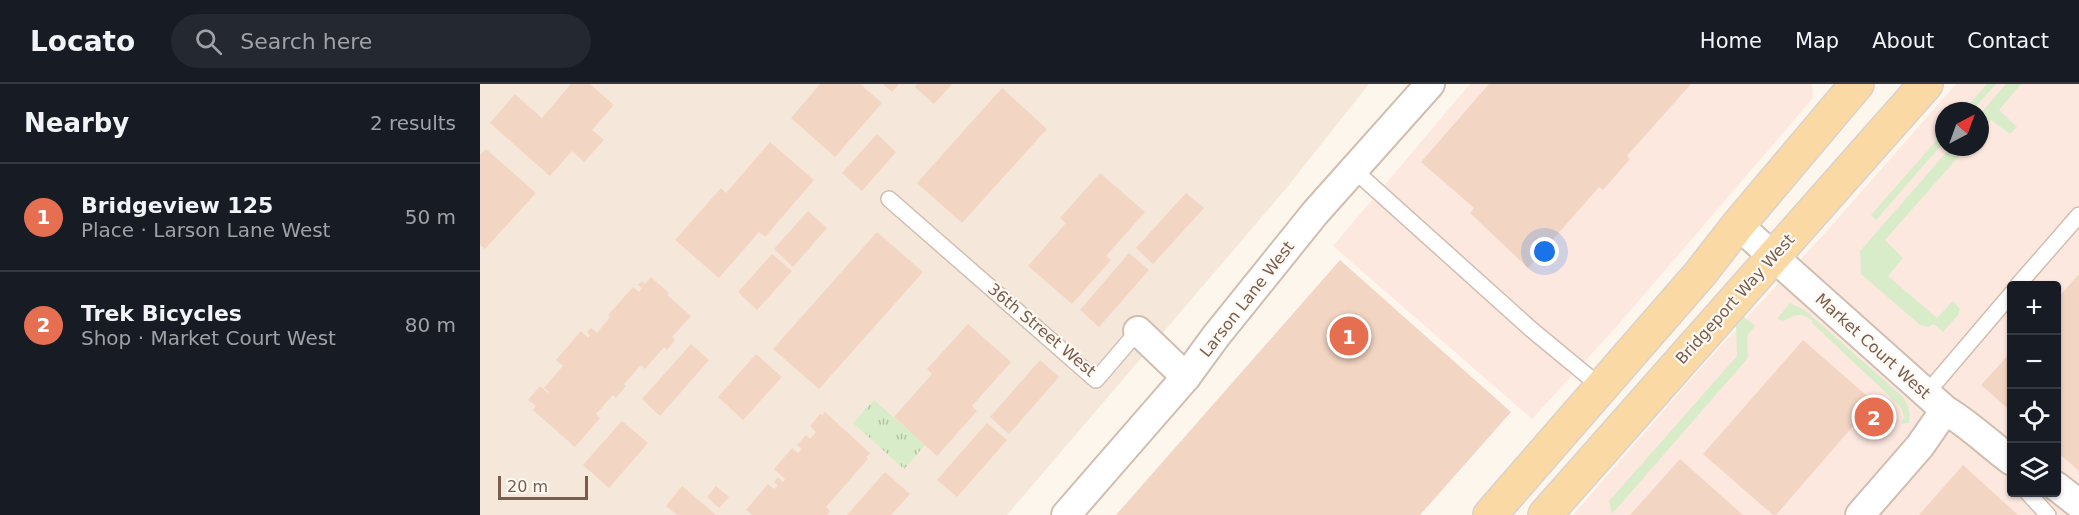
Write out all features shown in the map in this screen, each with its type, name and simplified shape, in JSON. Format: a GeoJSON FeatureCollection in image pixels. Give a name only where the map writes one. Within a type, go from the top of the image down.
{"type":"FeatureCollection","features":[{"type":"Feature","properties":{"kind":"main road"},"geometry":{"type":"LineString","coordinates":[[1490,515],[1699,275],[1738,225],[1857,84]]}},
{"type":"Feature","properties":{"kind":"main road","name":"Bridgeport Way West"},"geometry":{"type":"LineString","coordinates":[[1545,515],[1926,84]]}},
{"type":"Feature","properties":{"kind":"street","name":"Larson Lane West"},"geometry":{"type":"LineString","coordinates":[[1066,515],[1186,377],[1315,213],[1430,84]]}},
{"type":"Feature","properties":{"kind":"street","name":"Market Court West"},"geometry":{"type":"LineString","coordinates":[[1738,225],[1935,402],[1961,420],[2007,460]]}},
{"type":"Feature","properties":{"kind":"street","name":"36th Street West"},"geometry":{"type":"LineString","coordinates":[[1138,331],[1186,377]]}},
{"type":"Feature","properties":{"kind":"street"},"geometry":{"type":"LineString","coordinates":[[1860,515],[1920,446],[1935,402]]}},
{"type":"Feature","properties":{"kind":"street"},"geometry":{"type":"LineString","coordinates":[[2061,490],[2079,504]]}},
{"type":"Feature","properties":{"kind":"lane"},"geometry":{"type":"LineString","coordinates":[[1354,170],[1532,330],[1601,387]]}},
{"type":"Feature","properties":{"kind":"lane","name":"36th Street West"},"geometry":{"type":"LineString","coordinates":[[889,199],[1096,380],[1138,331]]}},
{"type":"Feature","properties":{"kind":"lane"},"geometry":{"type":"LineString","coordinates":[[2021,281],[2079,215]]}},
{"type":"Feature","properties":{"kind":"lane"},"geometry":{"type":"LineString","coordinates":[[1935,402],[2007,300]]}},
{"type":"Feature","properties":{"kind":"lane"},"geometry":{"type":"LineString","coordinates":[[2032,497],[2048,515]]}},
{"type":"Feature","properties":{"kind":"shaded area"},"geometry":{"type":"Polygon","coordinates":[[[480,84],[1369,84],[1284,191],[1007,515],[480,515],[480,84]]]}},
{"type":"Feature","properties":{"kind":"shaded area"},"geometry":{"type":"Polygon","coordinates":[[[1470,84],[1812,84],[1813,98],[1617,326],[1532,419],[1333,246],[1470,84]]]}},
{"type":"Feature","properties":{"kind":"shaded area"},"geometry":{"type":"Polygon","coordinates":[[[1956,84],[2079,84],[2079,515],[1573,515],[1707,361],[1833,224],[1935,108],[1935,156],[1989,156],[1989,102],[1940,102],[1956,84]]]}},
{"type":"Feature","properties":{"kind":"green space"},"geometry":{"type":"Polygon","coordinates":[[[1987,84],[1996,84],[1980,102],[1971,102],[1987,84]]]}},
{"type":"Feature","properties":{"kind":"green space"},"geometry":{"type":"Polygon","coordinates":[[[2006,84],[2021,84],[1999,110],[2017,127],[2010,134],[1991,120],[1989,122],[1989,104],[2006,84]]]}},
{"type":"Feature","properties":{"kind":"green space"},"geometry":{"type":"Polygon","coordinates":[[[1935,142],[1935,152],[1876,220],[1871,215],[1935,142]]]}},
{"type":"Feature","properties":{"kind":"green space"},"geometry":{"type":"Polygon","coordinates":[[[1943,156],[1959,156],[1885,240],[1903,258],[1888,276],[1937,318],[1953,301],[1960,309],[1958,315],[1943,332],[1934,324],[1928,327],[1920,325],[1861,274],[1860,251],[1943,156]]]}},
{"type":"Feature","properties":{"kind":"green space"},"geometry":{"type":"Polygon","coordinates":[[[1790,303],[1806,311],[1901,395],[1909,408],[1909,423],[1901,424],[1904,417],[1901,407],[1812,323],[1813,321],[1801,315],[1783,321],[1777,319],[1790,303]]]}},
{"type":"Feature","properties":{"kind":"green space"},"geometry":{"type":"Polygon","coordinates":[[[1744,317],[1755,326],[1747,336],[1748,358],[1612,514],[1609,501],[1737,356],[1736,326],[1744,317]]]}},
{"type":"Feature","properties":{"kind":"green space"},"geometry":{"type":"Polygon","coordinates":[[[874,400],[925,445],[904,469],[853,423],[874,400]]]}},
{"type":"Feature","properties":{"kind":"building"},"geometry":{"type":"Polygon","coordinates":[[[571,84],[590,84],[614,105],[592,130],[604,140],[584,162],[572,151],[550,176],[490,123],[515,94],[542,118],[571,84]]]}},
{"type":"Feature","properties":{"kind":"building"},"geometry":{"type":"Polygon","coordinates":[[[820,84],[860,84],[882,103],[835,157],[791,118],[820,84]]]}},
{"type":"Feature","properties":{"kind":"building"},"geometry":{"type":"Polygon","coordinates":[[[883,84],[899,84],[892,92],[883,84]]]}},
{"type":"Feature","properties":{"kind":"building"},"geometry":{"type":"Polygon","coordinates":[[[917,84],[952,84],[934,104],[915,87],[917,84]]]}},
{"type":"Feature","properties":{"kind":"building"},"geometry":{"type":"Polygon","coordinates":[[[1489,84],[1691,84],[1627,156],[1630,159],[1603,190],[1599,187],[1528,268],[1470,213],[1474,208],[1421,162],[1489,84]]]}},
{"type":"Feature","properties":{"kind":"building"},"geometry":{"type":"Polygon","coordinates":[[[1002,88],[1047,129],[962,223],[917,183],[1002,88]]]}},
{"type":"Feature","properties":{"kind":"building"},"geometry":{"type":"Polygon","coordinates":[[[877,134],[896,152],[862,191],[842,173],[877,134]]]}},
{"type":"Feature","properties":{"kind":"building"},"geometry":{"type":"Polygon","coordinates":[[[770,142],[814,180],[765,237],[759,232],[719,278],[675,240],[721,188],[726,193],[770,142]]]}},
{"type":"Feature","properties":{"kind":"building"},"geometry":{"type":"Polygon","coordinates":[[[486,149],[536,193],[485,249],[480,245],[480,155],[486,149]]]}},
{"type":"Feature","properties":{"kind":"building"},"geometry":{"type":"Polygon","coordinates":[[[1100,173],[1145,212],[1106,256],[1111,260],[1072,304],[1028,266],[1066,223],[1060,218],[1100,173]]]}},
{"type":"Feature","properties":{"kind":"building"},"geometry":{"type":"Polygon","coordinates":[[[1186,193],[1204,208],[1153,264],[1136,248],[1186,193]]]}},
{"type":"Feature","properties":{"kind":"building"},"geometry":{"type":"Polygon","coordinates":[[[808,211],[827,228],[793,267],[774,249],[808,211]]]}},
{"type":"Feature","properties":{"kind":"building"},"geometry":{"type":"Polygon","coordinates":[[[877,232],[923,272],[819,389],[773,349],[877,232]]]}},
{"type":"Feature","properties":{"kind":"building"},"geometry":{"type":"Polygon","coordinates":[[[1129,253],[1149,270],[1099,327],[1080,310],[1129,253]]]}},
{"type":"Feature","properties":{"kind":"building"},"geometry":{"type":"Polygon","coordinates":[[[772,254],[792,271],[757,310],[738,292],[772,254]]]}},
{"type":"Feature","properties":{"kind":"building"},"geometry":{"type":"Polygon","coordinates":[[[1340,260],[1511,412],[1420,515],[1116,515],[1340,260]]]}},
{"type":"Feature","properties":{"kind":"building"},"geometry":{"type":"Polygon","coordinates":[[[2079,274],[2079,471],[2061,455],[2061,294],[2079,274]]]}},
{"type":"Feature","properties":{"kind":"building"},"geometry":{"type":"Polygon","coordinates":[[[651,277],[691,316],[672,337],[675,340],[667,350],[664,347],[645,369],[641,365],[624,384],[626,386],[616,398],[613,395],[596,414],[600,418],[575,447],[533,410],[536,406],[528,400],[540,386],[549,392],[544,388],[563,366],[556,360],[581,331],[588,338],[590,335],[587,332],[591,328],[597,333],[610,317],[608,315],[633,287],[639,292],[642,288],[638,285],[642,281],[645,284],[651,277]]]}},
{"type":"Feature","properties":{"kind":"building"},"geometry":{"type":"Polygon","coordinates":[[[968,324],[1011,362],[972,406],[977,411],[937,456],[894,417],[932,374],[927,369],[968,324]]]}},
{"type":"Feature","properties":{"kind":"building"},"geometry":{"type":"Polygon","coordinates":[[[1803,340],[1874,402],[1776,515],[1773,515],[1703,454],[1803,340]]]}},
{"type":"Feature","properties":{"kind":"building"},"geometry":{"type":"Polygon","coordinates":[[[691,344],[709,360],[660,416],[642,399],[691,344]]]}},
{"type":"Feature","properties":{"kind":"building"},"geometry":{"type":"Polygon","coordinates":[[[756,354],[782,377],[743,420],[718,397],[756,354]]]}},
{"type":"Feature","properties":{"kind":"building"},"geometry":{"type":"Polygon","coordinates":[[[2007,356],[2007,408],[1981,385],[2007,356]]]}},
{"type":"Feature","properties":{"kind":"building"},"geometry":{"type":"Polygon","coordinates":[[[1040,360],[1059,377],[1009,434],[990,417],[1040,360]]]}},
{"type":"Feature","properties":{"kind":"building"},"geometry":{"type":"Polygon","coordinates":[[[825,412],[870,453],[866,457],[868,459],[826,507],[830,511],[827,515],[752,515],[746,510],[768,484],[774,489],[778,485],[774,482],[778,477],[783,482],[785,479],[774,469],[792,448],[798,453],[802,449],[797,445],[806,435],[810,439],[816,432],[810,426],[820,414],[825,412]]]}},
{"type":"Feature","properties":{"kind":"building"},"geometry":{"type":"Polygon","coordinates":[[[622,421],[648,443],[609,488],[583,465],[622,421]]]}},
{"type":"Feature","properties":{"kind":"building"},"geometry":{"type":"Polygon","coordinates":[[[987,423],[1007,440],[957,497],[937,480],[987,423]]]}},
{"type":"Feature","properties":{"kind":"building"},"geometry":{"type":"Polygon","coordinates":[[[1680,459],[1743,515],[1630,515],[1680,459]]]}},
{"type":"Feature","properties":{"kind":"building"},"geometry":{"type":"Polygon","coordinates":[[[1963,465],[2018,515],[1919,515],[1963,465]]]}},
{"type":"Feature","properties":{"kind":"building"},"geometry":{"type":"Polygon","coordinates":[[[885,472],[910,494],[891,515],[847,515],[885,472]]]}},
{"type":"Feature","properties":{"kind":"building"},"geometry":{"type":"Polygon","coordinates":[[[682,486],[716,515],[677,515],[666,506],[682,486]]]}},
{"type":"Feature","properties":{"kind":"building"},"geometry":{"type":"Polygon","coordinates":[[[716,486],[729,497],[719,508],[707,497],[716,486]]]}},
{"type":"Feature","properties":{"kind":"place","name":"Bridgeview 125"},"geometry":{"type":"Point","coordinates":[1349,336]}},
{"type":"Feature","properties":{"kind":"place","name":"Trek Bicycles"},"geometry":{"type":"Point","coordinates":[1874,417]}}]}
